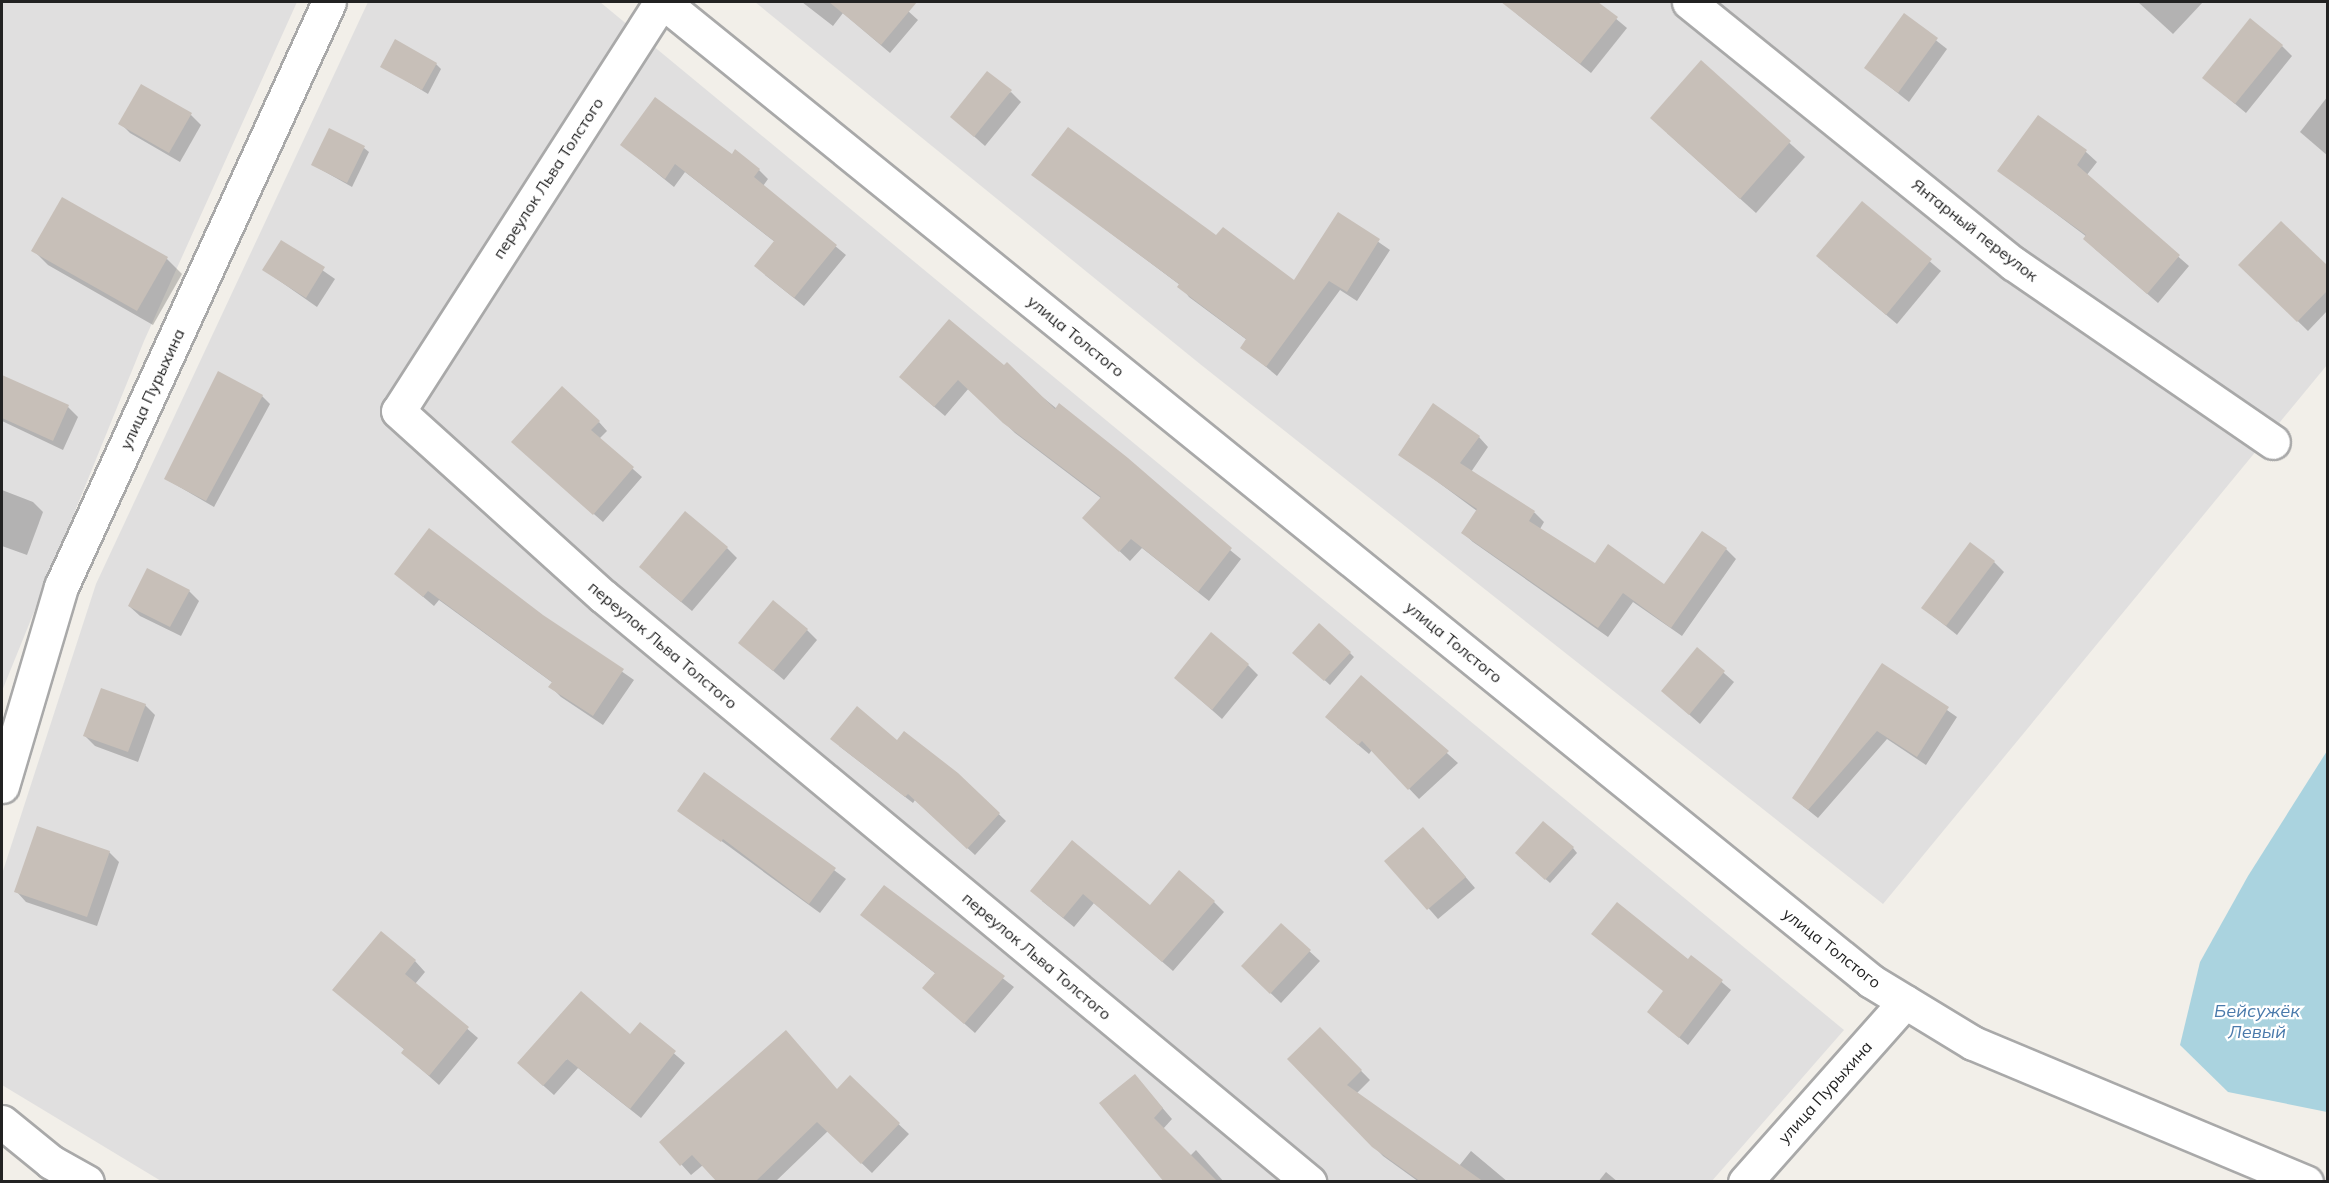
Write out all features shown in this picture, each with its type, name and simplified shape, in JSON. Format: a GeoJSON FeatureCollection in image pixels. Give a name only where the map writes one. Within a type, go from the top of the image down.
{"type":"FeatureCollection","features":[{"type":"Feature","properties":{"kind":"street","name":"улица Пурыхина"},"geometry":{"type":"LineString","coordinates":[[2,786],[61,587],[329,2]]}},
{"type":"Feature","properties":{"kind":"street","name":"улица Толстого"},"geometry":{"type":"LineString","coordinates":[[662,2],[1871,981],[1973,1043],[2306,1182]]}},
{"type":"Feature","properties":{"kind":"street","name":"переулок Льва Толстого"},"geometry":{"type":"LineString","coordinates":[[662,2],[398,411],[603,596],[1310,1182]]}},
{"type":"Feature","properties":{"kind":"street","name":"Янтарный переулок"},"geometry":{"type":"LineString","coordinates":[[1689,2],[2014,264],[2273,442]]}},
{"type":"Feature","properties":{"kind":"street","name":"улица Пурыхина"},"geometry":{"type":"LineString","coordinates":[[1745,1182],[1905,1002]]}},
{"type":"Feature","properties":{"kind":"street"},"geometry":{"type":"LineString","coordinates":[[2,1122],[51,1162],[87,1182]]}},
{"type":"Feature","properties":{"kind":"shaded area"},"geometry":{"type":"Polygon","coordinates":[[[2,2],[297,2],[144,341],[2,691],[2,2]]]}},
{"type":"Feature","properties":{"kind":"shaded area"},"geometry":{"type":"Polygon","coordinates":[[[368,2],[600,2],[1844,1030],[1711,1182],[161,1181],[2,1085],[2,874],[96,584],[368,2]]]}},
{"type":"Feature","properties":{"kind":"shaded area"},"geometry":{"type":"Polygon","coordinates":[[[755,2],[2327,2],[2327,365],[1883,904],[1200,364],[755,2]]]}},
{"type":"Feature","properties":{"kind":"water","name":"Бейсужёк Левый"},"geometry":{"type":"Polygon","coordinates":[[[2327,751],[2327,1112],[2228,1092],[2180,1045],[2200,962],[2248,876],[2327,751]]]}},
{"type":"Feature","properties":{"kind":"building"},"geometry":{"type":"Polygon","coordinates":[[[829,2],[917,2],[881,45],[829,2]]]}},
{"type":"Feature","properties":{"kind":"building"},"geometry":{"type":"Polygon","coordinates":[[[1501,2],[1598,2],[1618,17],[1580,64],[1501,2]]]}},
{"type":"Feature","properties":{"kind":"building"},"geometry":{"type":"Polygon","coordinates":[[[1904,13],[1938,38],[1898,93],[1864,68],[1904,13]]]}},
{"type":"Feature","properties":{"kind":"building"},"geometry":{"type":"Polygon","coordinates":[[[2250,18],[2283,45],[2235,104],[2202,78],[2250,18]]]}},
{"type":"Feature","properties":{"kind":"building"},"geometry":{"type":"Polygon","coordinates":[[[395,39],[437,63],[422,90],[380,67],[395,39]]]}},
{"type":"Feature","properties":{"kind":"building"},"geometry":{"type":"Polygon","coordinates":[[[1701,60],[1791,141],[1740,199],[1650,118],[1701,60]]]}},
{"type":"Feature","properties":{"kind":"building"},"geometry":{"type":"Polygon","coordinates":[[[987,71],[1012,90],[974,137],[950,117],[987,71]]]}},
{"type":"Feature","properties":{"kind":"building"},"geometry":{"type":"Polygon","coordinates":[[[141,84],[192,113],[169,153],[118,124],[141,84]]]}},
{"type":"Feature","properties":{"kind":"building"},"geometry":{"type":"Polygon","coordinates":[[[655,97],[732,154],[735,149],[760,169],[754,177],[837,245],[794,298],[754,266],[774,241],[675,164],[665,179],[620,145],[655,97]]]}},
{"type":"Feature","properties":{"kind":"building"},"geometry":{"type":"Polygon","coordinates":[[[2038,115],[2087,150],[2077,165],[2180,255],[2147,294],[2083,239],[2086,235],[1997,171],[2038,115]]]}},
{"type":"Feature","properties":{"kind":"building"},"geometry":{"type":"Polygon","coordinates":[[[1068,127],[1216,235],[1223,227],[1294,280],[1338,212],[1380,239],[1347,292],[1329,281],[1266,367],[1240,348],[1246,339],[1177,287],[1179,284],[1031,175],[1068,127]]]}},
{"type":"Feature","properties":{"kind":"building"},"geometry":{"type":"Polygon","coordinates":[[[329,128],[365,146],[347,183],[311,165],[329,128]]]}},
{"type":"Feature","properties":{"kind":"building"},"geometry":{"type":"Polygon","coordinates":[[[62,197],[168,257],[137,311],[31,251],[62,197]]]}},
{"type":"Feature","properties":{"kind":"building"},"geometry":{"type":"Polygon","coordinates":[[[1862,201],[1932,259],[1886,315],[1816,256],[1862,201]]]}},
{"type":"Feature","properties":{"kind":"building"},"geometry":{"type":"Polygon","coordinates":[[[2281,221],[2328,266],[2328,290],[2297,322],[2238,265],[2281,221]]]}},
{"type":"Feature","properties":{"kind":"building"},"geometry":{"type":"Polygon","coordinates":[[[281,240],[325,267],[306,298],[262,270],[281,240]]]}},
{"type":"Feature","properties":{"kind":"building"},"geometry":{"type":"Polygon","coordinates":[[[949,319],[1004,365],[1007,362],[1055,409],[1059,403],[1128,458],[1232,548],[1198,592],[1131,539],[1119,552],[1082,518],[1101,497],[1003,423],[958,380],[934,407],[899,377],[949,319]]]}},
{"type":"Feature","properties":{"kind":"building"},"geometry":{"type":"Polygon","coordinates":[[[218,371],[263,395],[206,501],[164,479],[218,371]]]}},
{"type":"Feature","properties":{"kind":"building"},"geometry":{"type":"Polygon","coordinates":[[[2,375],[69,405],[53,441],[2,418],[2,375]]]}},
{"type":"Feature","properties":{"kind":"building"},"geometry":{"type":"Polygon","coordinates":[[[562,386],[600,421],[591,430],[634,467],[593,515],[511,442],[562,386]]]}},
{"type":"Feature","properties":{"kind":"building"},"geometry":{"type":"Polygon","coordinates":[[[1433,403],[1480,436],[1460,463],[1535,511],[1529,521],[1595,563],[1608,544],[1664,584],[1702,531],[1727,548],[1671,628],[1623,593],[1598,628],[1461,533],[1477,509],[1398,455],[1433,403]]]}},
{"type":"Feature","properties":{"kind":"building"},"geometry":{"type":"Polygon","coordinates":[[[685,511],[728,547],[681,602],[639,567],[685,511]]]}},
{"type":"Feature","properties":{"kind":"building"},"geometry":{"type":"Polygon","coordinates":[[[429,528],[543,615],[624,669],[593,716],[548,687],[552,682],[428,591],[423,597],[394,574],[429,528]]]}},
{"type":"Feature","properties":{"kind":"building"},"geometry":{"type":"Polygon","coordinates":[[[1970,542],[1995,561],[1946,626],[1921,608],[1970,542]]]}},
{"type":"Feature","properties":{"kind":"building"},"geometry":{"type":"Polygon","coordinates":[[[147,568],[190,590],[170,627],[128,606],[147,568]]]}},
{"type":"Feature","properties":{"kind":"building"},"geometry":{"type":"Polygon","coordinates":[[[773,600],[808,629],[773,671],[738,643],[773,600]]]}},
{"type":"Feature","properties":{"kind":"building"},"geometry":{"type":"Polygon","coordinates":[[[1319,623],[1351,652],[1324,681],[1292,653],[1319,623]]]}},
{"type":"Feature","properties":{"kind":"building"},"geometry":{"type":"Polygon","coordinates":[[[1211,632],[1249,664],[1212,710],[1174,678],[1211,632]]]}},
{"type":"Feature","properties":{"kind":"building"},"geometry":{"type":"Polygon","coordinates":[[[1697,647],[1725,671],[1689,715],[1661,691],[1697,647]]]}},
{"type":"Feature","properties":{"kind":"building"},"geometry":{"type":"Polygon","coordinates":[[[1882,663],[1949,707],[1917,757],[1877,731],[1808,810],[1792,798],[1882,663]]]}},
{"type":"Feature","properties":{"kind":"building"},"geometry":{"type":"Polygon","coordinates":[[[1361,675],[1449,751],[1408,790],[1362,741],[1358,745],[1325,717],[1361,675]]]}},
{"type":"Feature","properties":{"kind":"building"},"geometry":{"type":"Polygon","coordinates":[[[101,688],[146,704],[128,752],[83,736],[101,688]]]}},
{"type":"Feature","properties":{"kind":"building"},"geometry":{"type":"Polygon","coordinates":[[[857,706],[897,740],[904,731],[958,773],[1000,813],[967,849],[908,794],[905,797],[830,739],[857,706]]]}},
{"type":"Feature","properties":{"kind":"building"},"geometry":{"type":"Polygon","coordinates":[[[704,772],[836,868],[809,904],[723,839],[721,842],[677,811],[704,772]]]}},
{"type":"Feature","properties":{"kind":"building"},"geometry":{"type":"Polygon","coordinates":[[[1543,821],[1574,847],[1545,880],[1515,853],[1543,821]]]}},
{"type":"Feature","properties":{"kind":"building"},"geometry":{"type":"Polygon","coordinates":[[[37,826],[110,851],[87,917],[14,892],[37,826]]]}},
{"type":"Feature","properties":{"kind":"building"},"geometry":{"type":"Polygon","coordinates":[[[1423,827],[1466,877],[1427,910],[1384,861],[1423,827]]]}},
{"type":"Feature","properties":{"kind":"building"},"geometry":{"type":"Polygon","coordinates":[[[1072,840],[1150,905],[1179,870],[1215,901],[1162,962],[1083,894],[1063,918],[1030,891],[1072,840]]]}},
{"type":"Feature","properties":{"kind":"building"},"geometry":{"type":"Polygon","coordinates":[[[884,885],[1005,976],[964,1024],[922,988],[935,973],[860,915],[884,885]]]}},
{"type":"Feature","properties":{"kind":"building"},"geometry":{"type":"Polygon","coordinates":[[[1617,902],[1688,959],[1691,955],[1723,980],[1679,1038],[1647,1012],[1663,991],[1591,934],[1617,902]]]}},
{"type":"Feature","properties":{"kind":"building"},"geometry":{"type":"Polygon","coordinates":[[[1281,923],[1311,950],[1270,994],[1241,966],[1281,923]]]}},
{"type":"Feature","properties":{"kind":"building"},"geometry":{"type":"Polygon","coordinates":[[[381,931],[416,960],[405,974],[469,1027],[429,1076],[401,1053],[404,1049],[332,990],[381,931]]]}},
{"type":"Feature","properties":{"kind":"building"},"geometry":{"type":"Polygon","coordinates":[[[581,991],[630,1034],[640,1022],[676,1051],[630,1109],[567,1059],[543,1086],[517,1063],[581,991]]]}},
{"type":"Feature","properties":{"kind":"building"},"geometry":{"type":"Polygon","coordinates":[[[1320,1027],[1362,1070],[1347,1085],[1484,1182],[1421,1182],[1372,1147],[1287,1059],[1320,1027]]]}},
{"type":"Feature","properties":{"kind":"building"},"geometry":{"type":"Polygon","coordinates":[[[786,1030],[837,1089],[850,1075],[900,1123],[861,1164],[817,1122],[755,1182],[717,1182],[692,1155],[680,1166],[659,1142],[786,1030]]]}},
{"type":"Feature","properties":{"kind":"building"},"geometry":{"type":"Polygon","coordinates":[[[1135,1074],[1163,1108],[1154,1118],[1218,1182],[1164,1182],[1099,1103],[1135,1074]]]}}]}
